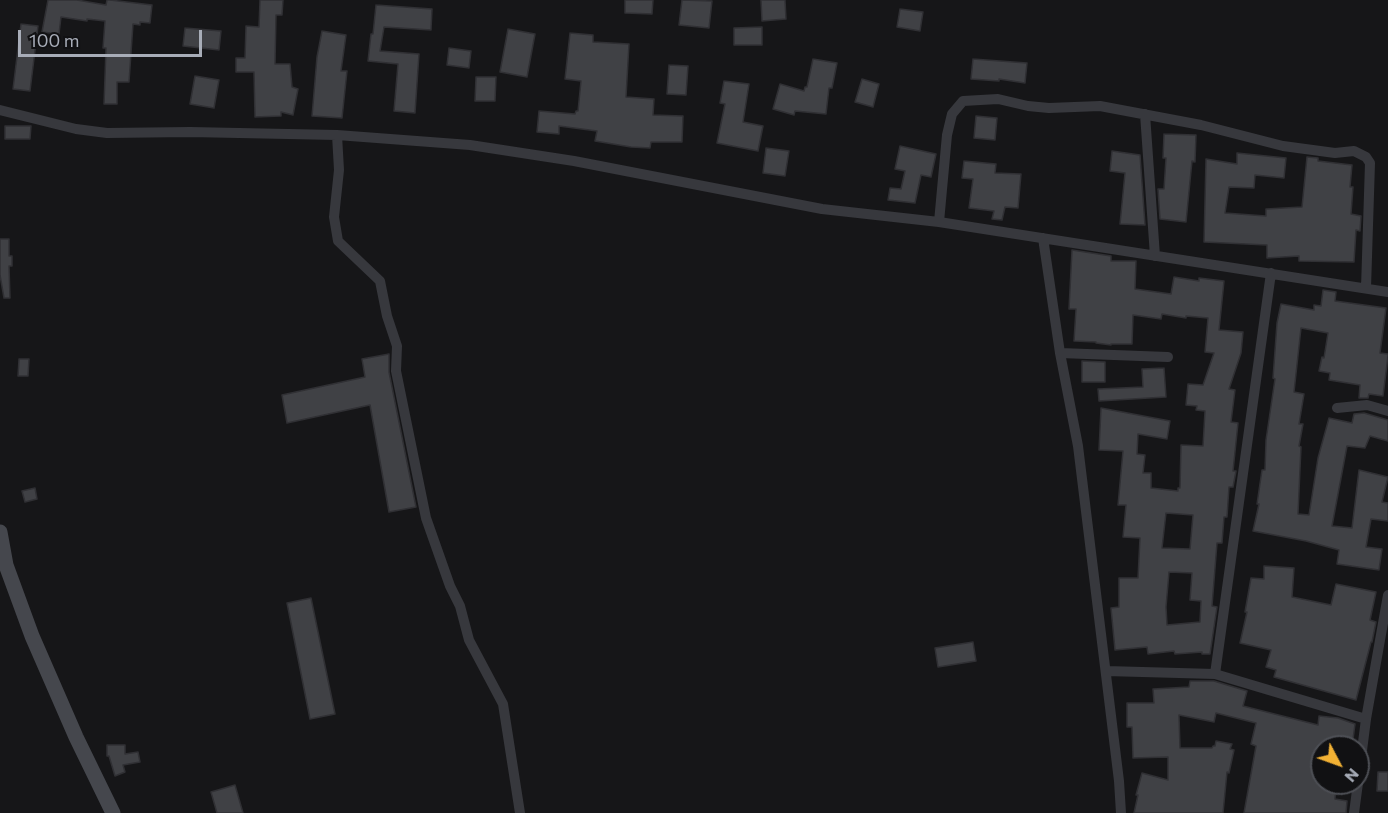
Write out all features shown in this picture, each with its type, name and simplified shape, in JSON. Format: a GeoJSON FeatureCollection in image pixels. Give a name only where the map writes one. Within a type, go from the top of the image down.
{"type":"FeatureCollection","features":[{"type":"Feature","properties":{"kind":"main road"},"geometry":{"type":"LineString","coordinates":[[0,532],[6,565],[32,636],[112,813]]}},
{"type":"Feature","properties":{"kind":"street"},"geometry":{"type":"LineString","coordinates":[[939,222],[947,135],[952,114],[963,101],[998,99],[1049,108],[1100,106],[1201,125],[1283,146],[1335,153],[1354,151],[1366,157],[1371,163],[1365,288]]}},
{"type":"Feature","properties":{"kind":"street"},"geometry":{"type":"LineString","coordinates":[[0,110],[76,129],[107,133],[337,135],[482,147],[574,161],[822,209],[939,222],[1388,291]]}},
{"type":"Feature","properties":{"kind":"street"},"geometry":{"type":"LineString","coordinates":[[1145,114],[1155,256]]}},
{"type":"Feature","properties":{"kind":"street"},"geometry":{"type":"LineString","coordinates":[[337,135],[339,170],[334,217],[338,241],[380,281],[387,316],[397,346],[396,371],[426,518],[450,586],[460,606],[469,640],[504,704],[519,813]]}},
{"type":"Feature","properties":{"kind":"street"},"geometry":{"type":"LineString","coordinates":[[1043,238],[1060,353],[1078,446],[1121,813]]}},
{"type":"Feature","properties":{"kind":"street"},"geometry":{"type":"LineString","coordinates":[[1215,674],[1271,273]]}},
{"type":"Feature","properties":{"kind":"street"},"geometry":{"type":"LineString","coordinates":[[1060,353],[1168,357]]}},
{"type":"Feature","properties":{"kind":"street"},"geometry":{"type":"LineString","coordinates":[[1337,408],[1367,405],[1388,411]]}},
{"type":"Feature","properties":{"kind":"street"},"geometry":{"type":"LineString","coordinates":[[1364,735],[1388,595]]}},
{"type":"Feature","properties":{"kind":"street"},"geometry":{"type":"LineString","coordinates":[[1106,671],[1215,674],[1366,719]]}},
{"type":"Feature","properties":{"kind":"street"},"geometry":{"type":"LineString","coordinates":[[1354,813],[1356,795]]}},
{"type":"Feature","properties":{"kind":"building"},"geometry":{"type":"Polygon","coordinates":[[[48,0],[77,0],[106,5],[107,0],[110,0],[152,5],[150,23],[133,24],[129,82],[117,82],[117,104],[104,104],[105,21],[61,17],[59,34],[42,32],[48,0]]]}},
{"type":"Feature","properties":{"kind":"building"},"geometry":{"type":"Polygon","coordinates":[[[260,0],[283,0],[282,15],[276,15],[275,64],[290,64],[292,87],[298,89],[293,115],[281,112],[281,116],[255,117],[254,72],[236,72],[236,58],[245,58],[246,26],[259,27],[260,0]]]}},
{"type":"Feature","properties":{"kind":"building"},"geometry":{"type":"Polygon","coordinates":[[[625,0],[653,0],[652,14],[625,13],[625,0]]]}},
{"type":"Feature","properties":{"kind":"building"},"geometry":{"type":"Polygon","coordinates":[[[682,0],[712,1],[709,28],[679,25],[682,0]]]}},
{"type":"Feature","properties":{"kind":"building"},"geometry":{"type":"Polygon","coordinates":[[[761,0],[785,0],[786,19],[762,21],[761,0]]]}},
{"type":"Feature","properties":{"kind":"building"},"geometry":{"type":"Polygon","coordinates":[[[376,5],[432,9],[431,30],[384,27],[380,51],[419,54],[415,113],[394,111],[398,64],[368,61],[376,5]]]}},
{"type":"Feature","properties":{"kind":"building"},"geometry":{"type":"Polygon","coordinates":[[[900,9],[923,12],[920,31],[897,27],[900,9]]]}},
{"type":"Feature","properties":{"kind":"building"},"geometry":{"type":"Polygon","coordinates":[[[21,24],[38,26],[30,91],[13,89],[21,24]]]}},
{"type":"Feature","properties":{"kind":"building"},"geometry":{"type":"Polygon","coordinates":[[[762,27],[762,45],[734,45],[734,28],[762,27]]]}},
{"type":"Feature","properties":{"kind":"building"},"geometry":{"type":"Polygon","coordinates":[[[185,28],[221,31],[219,50],[183,46],[185,28]]]}},
{"type":"Feature","properties":{"kind":"building"},"geometry":{"type":"Polygon","coordinates":[[[508,29],[535,34],[527,77],[500,72],[508,29]]]}},
{"type":"Feature","properties":{"kind":"building"},"geometry":{"type":"Polygon","coordinates":[[[322,31],[346,35],[341,71],[347,71],[342,118],[312,116],[317,57],[322,31]]]}},
{"type":"Feature","properties":{"kind":"building"},"geometry":{"type":"Polygon","coordinates":[[[570,33],[593,35],[593,42],[629,44],[626,97],[654,99],[653,115],[683,116],[682,142],[651,142],[650,148],[631,147],[595,141],[597,131],[559,126],[559,134],[537,132],[539,111],[575,114],[578,111],[581,81],[565,79],[570,33]]]}},
{"type":"Feature","properties":{"kind":"building"},"geometry":{"type":"Polygon","coordinates":[[[449,48],[471,51],[469,68],[447,65],[449,48]]]}},
{"type":"Feature","properties":{"kind":"building"},"geometry":{"type":"Polygon","coordinates":[[[813,59],[837,63],[832,88],[829,88],[826,114],[795,111],[794,115],[773,109],[780,84],[804,91],[807,87],[813,59]]]}},
{"type":"Feature","properties":{"kind":"building"},"geometry":{"type":"Polygon","coordinates":[[[973,59],[1027,63],[1025,83],[999,79],[999,81],[971,79],[973,59]]]}},
{"type":"Feature","properties":{"kind":"building"},"geometry":{"type":"Polygon","coordinates":[[[669,65],[688,66],[686,95],[667,94],[669,65]]]}},
{"type":"Feature","properties":{"kind":"building"},"geometry":{"type":"Polygon","coordinates":[[[195,76],[219,80],[214,108],[190,104],[195,76]]]}},
{"type":"Feature","properties":{"kind":"building"},"geometry":{"type":"Polygon","coordinates":[[[476,77],[496,77],[495,101],[475,101],[476,77]]]}},
{"type":"Feature","properties":{"kind":"building"},"geometry":{"type":"Polygon","coordinates":[[[862,79],[879,84],[873,107],[855,102],[862,79]]]}},
{"type":"Feature","properties":{"kind":"building"},"geometry":{"type":"Polygon","coordinates":[[[724,81],[749,84],[743,122],[763,126],[758,151],[717,143],[725,104],[720,103],[724,81]]]}},
{"type":"Feature","properties":{"kind":"building"},"geometry":{"type":"Polygon","coordinates":[[[976,116],[997,118],[995,140],[974,138],[976,116]]]}},
{"type":"Feature","properties":{"kind":"building"},"geometry":{"type":"Polygon","coordinates":[[[5,126],[31,126],[30,139],[5,139],[5,126]]]}},
{"type":"Feature","properties":{"kind":"building"},"geometry":{"type":"Polygon","coordinates":[[[1164,134],[1196,135],[1195,162],[1192,161],[1186,222],[1160,219],[1158,189],[1164,189],[1166,158],[1163,158],[1164,134]]]}},
{"type":"Feature","properties":{"kind":"building"},"geometry":{"type":"Polygon","coordinates":[[[900,146],[936,154],[931,177],[921,175],[915,203],[888,200],[890,188],[901,189],[905,171],[895,169],[900,146]]]}},
{"type":"Feature","properties":{"kind":"building"},"geometry":{"type":"Polygon","coordinates":[[[766,148],[789,151],[785,176],[763,173],[766,148]]]}},
{"type":"Feature","properties":{"kind":"building"},"geometry":{"type":"Polygon","coordinates":[[[1112,151],[1140,155],[1145,225],[1120,224],[1125,173],[1110,171],[1112,151]]]}},
{"type":"Feature","properties":{"kind":"building"},"geometry":{"type":"Polygon","coordinates":[[[1237,153],[1286,158],[1284,178],[1255,175],[1254,188],[1229,187],[1225,213],[1266,216],[1266,209],[1302,207],[1307,157],[1318,158],[1318,161],[1352,165],[1351,214],[1361,216],[1360,231],[1356,230],[1354,262],[1299,261],[1299,256],[1267,258],[1267,245],[1204,242],[1206,159],[1237,164],[1237,153]]]}},
{"type":"Feature","properties":{"kind":"building"},"geometry":{"type":"Polygon","coordinates":[[[964,161],[996,164],[995,173],[1021,174],[1018,208],[1005,207],[1002,220],[992,219],[994,211],[969,208],[973,179],[962,178],[964,161]]]}},
{"type":"Feature","properties":{"kind":"building"},"geometry":{"type":"Polygon","coordinates":[[[0,239],[9,239],[9,256],[12,256],[12,266],[9,266],[10,298],[4,298],[0,275],[0,239]]]}},
{"type":"Feature","properties":{"kind":"building"},"geometry":{"type":"Polygon","coordinates":[[[1072,250],[1111,256],[1111,261],[1136,261],[1135,289],[1171,294],[1174,277],[1199,281],[1199,278],[1224,281],[1219,330],[1243,332],[1241,353],[1229,389],[1235,390],[1231,422],[1238,423],[1233,471],[1236,471],[1233,487],[1229,487],[1222,543],[1217,543],[1212,606],[1217,607],[1210,654],[1202,654],[1202,652],[1175,654],[1174,651],[1148,654],[1147,647],[1115,650],[1111,608],[1119,607],[1119,578],[1138,578],[1140,538],[1123,537],[1126,505],[1118,505],[1123,451],[1099,450],[1101,408],[1170,421],[1167,439],[1138,434],[1137,454],[1145,455],[1143,473],[1151,473],[1151,488],[1178,491],[1180,488],[1181,445],[1203,446],[1205,411],[1196,410],[1197,406],[1186,405],[1188,384],[1203,385],[1214,353],[1205,352],[1208,318],[1186,316],[1186,318],[1162,314],[1161,319],[1133,315],[1132,344],[1111,345],[1074,341],[1076,309],[1069,309],[1072,250]],[[1166,513],[1162,548],[1190,549],[1193,515],[1166,513]],[[1169,572],[1167,625],[1200,622],[1201,601],[1190,600],[1192,573],[1169,572]]]}},
{"type":"Feature","properties":{"kind":"building"},"geometry":{"type":"Polygon","coordinates":[[[1323,290],[1336,292],[1335,301],[1386,308],[1380,353],[1388,354],[1388,356],[1383,396],[1369,394],[1368,398],[1359,398],[1360,385],[1329,380],[1330,373],[1319,371],[1322,357],[1324,358],[1328,333],[1301,328],[1294,392],[1304,394],[1299,424],[1303,424],[1299,446],[1301,447],[1298,514],[1309,515],[1318,458],[1329,418],[1352,423],[1354,414],[1364,413],[1388,420],[1388,441],[1370,436],[1365,448],[1347,446],[1332,526],[1352,528],[1359,470],[1388,477],[1382,502],[1388,503],[1388,521],[1371,519],[1366,547],[1382,549],[1379,570],[1337,564],[1339,550],[1253,531],[1259,504],[1257,504],[1262,470],[1265,470],[1266,440],[1275,379],[1273,378],[1277,323],[1281,304],[1314,310],[1314,305],[1321,306],[1323,290]]]}},
{"type":"Feature","properties":{"kind":"building"},"geometry":{"type":"Polygon","coordinates":[[[389,354],[389,372],[416,507],[389,512],[370,405],[287,423],[282,395],[365,377],[362,359],[389,354]]]}},
{"type":"Feature","properties":{"kind":"building"},"geometry":{"type":"Polygon","coordinates":[[[19,359],[29,359],[28,376],[18,376],[19,359]]]}},
{"type":"Feature","properties":{"kind":"building"},"geometry":{"type":"Polygon","coordinates":[[[1082,361],[1105,362],[1105,382],[1082,382],[1082,361]]]}},
{"type":"Feature","properties":{"kind":"building"},"geometry":{"type":"Polygon","coordinates":[[[1164,368],[1166,397],[1099,401],[1098,389],[1143,387],[1142,369],[1164,368]]]}},
{"type":"Feature","properties":{"kind":"building"},"geometry":{"type":"Polygon","coordinates":[[[35,488],[37,499],[25,502],[22,491],[35,488]]]}},
{"type":"Feature","properties":{"kind":"building"},"geometry":{"type":"Polygon","coordinates":[[[1264,566],[1294,568],[1292,597],[1331,605],[1336,584],[1376,592],[1370,620],[1376,622],[1356,700],[1274,677],[1276,670],[1266,667],[1271,650],[1240,643],[1251,578],[1264,579],[1264,566]]]}},
{"type":"Feature","properties":{"kind":"building"},"geometry":{"type":"Polygon","coordinates":[[[311,598],[335,714],[310,719],[287,603],[311,598]]]}},
{"type":"Feature","properties":{"kind":"building"},"geometry":{"type":"Polygon","coordinates":[[[973,642],[976,661],[938,667],[935,648],[973,642]]]}},
{"type":"Feature","properties":{"kind":"building"},"geometry":{"type":"Polygon","coordinates":[[[1190,681],[1214,681],[1247,691],[1243,706],[1318,725],[1319,716],[1338,718],[1355,724],[1354,735],[1310,735],[1310,795],[1335,795],[1335,799],[1347,801],[1346,813],[1244,813],[1256,746],[1251,744],[1256,723],[1216,713],[1214,722],[1179,715],[1180,748],[1212,748],[1216,741],[1232,744],[1230,749],[1234,750],[1229,773],[1227,772],[1223,813],[1134,813],[1142,773],[1168,780],[1168,757],[1133,758],[1132,727],[1127,727],[1127,703],[1154,703],[1153,689],[1189,687],[1190,681]]]}},
{"type":"Feature","properties":{"kind":"building"},"geometry":{"type":"Polygon","coordinates":[[[107,745],[125,745],[125,754],[138,752],[140,762],[123,765],[125,772],[115,776],[109,756],[107,756],[107,745]]]}},
{"type":"Feature","properties":{"kind":"building"},"geometry":{"type":"Polygon","coordinates":[[[1378,772],[1388,772],[1388,791],[1377,791],[1378,772]]]}},
{"type":"Feature","properties":{"kind":"building"},"geometry":{"type":"Polygon","coordinates":[[[235,785],[243,813],[217,813],[211,792],[235,785]]]}}]}
